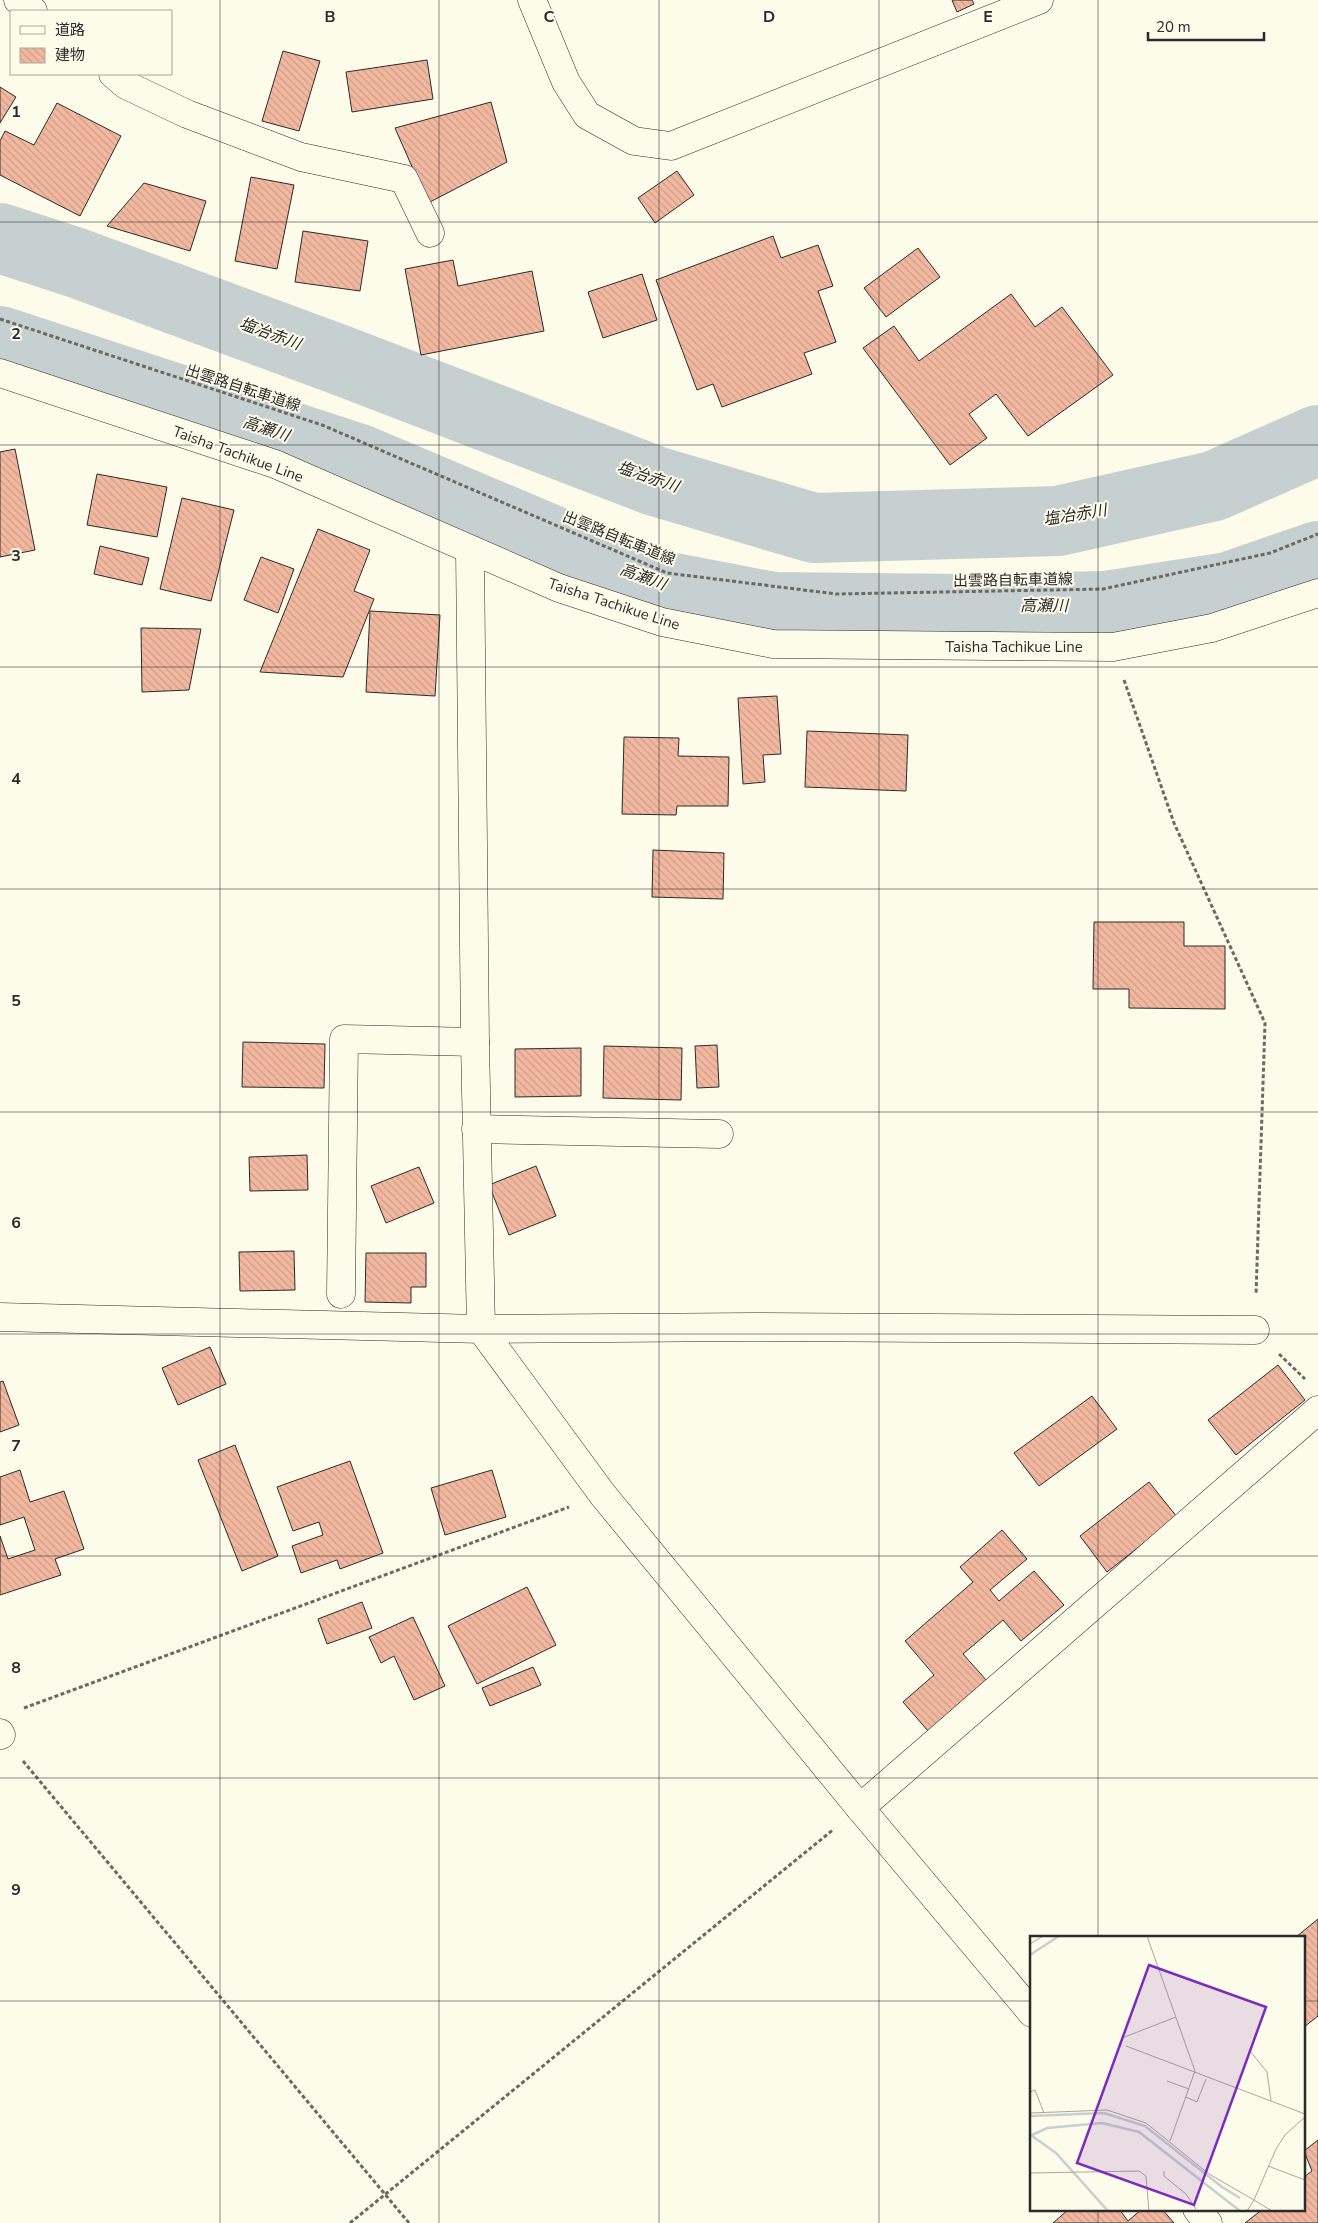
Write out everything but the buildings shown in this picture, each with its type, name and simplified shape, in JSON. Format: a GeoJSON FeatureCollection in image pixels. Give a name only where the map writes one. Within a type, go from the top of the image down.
{"type":"FeatureCollection","features":[{"type":"Feature","properties":{"kind":"street"},"geometry":{"type":"LineString","coordinates":[[18,0],[32,10]]}},
{"type":"Feature","properties":{"kind":"street"},"geometry":{"type":"LineString","coordinates":[[532,0],[566,82],[587,116],[634,141],[670,146],[1039,0]]}},
{"type":"Feature","properties":{"kind":"street"},"geometry":{"type":"LineString","coordinates":[[114,75],[126,84],[187,114],[301,157],[404,179],[430,233]]}},
{"type":"Feature","properties":{"kind":"street","name":"Taisha Tachikue Line"},"geometry":{"type":"LineString","coordinates":[[0,374],[275,464],[559,588],[662,622],[774,644],[1113,647],[1212,628],[1318,593]]}},
{"type":"Feature","properties":{"kind":"street"},"geometry":{"type":"LineString","coordinates":[[470,550],[476,1129],[481,1329],[603,1495],[860,1808],[1030,2011]]}},
{"type":"Feature","properties":{"kind":"street"},"geometry":{"type":"LineString","coordinates":[[341,1294],[344,1039],[475,1042]]}},
{"type":"Feature","properties":{"kind":"street"},"geometry":{"type":"LineString","coordinates":[[476,1129],[719,1134]]}},
{"type":"Feature","properties":{"kind":"street"},"geometry":{"type":"LineString","coordinates":[[0,1316],[481,1329],[752,1327],[1255,1330]]}},
{"type":"Feature","properties":{"kind":"street"},"geometry":{"type":"LineString","coordinates":[[860,1808],[1318,1410]]}},
{"type":"Feature","properties":{"kind":"street"},"geometry":{"type":"LineString","coordinates":[[1198,2210],[1208,2223]]}},
{"type":"Feature","properties":{"kind":"path","name":"出雲路自転車道線"},"geometry":{"type":"LineString","coordinates":[[0,319],[322,425],[667,572],[836,594],[1103,589],[1270,553],[1318,534]]}},
{"type":"Feature","properties":{"kind":"path"},"geometry":{"type":"LineString","coordinates":[[1113,647],[1174,823],[1265,1023],[1255,1330],[1311,1384]]}},
{"type":"Feature","properties":{"kind":"path"},"geometry":{"type":"LineString","coordinates":[[18,1710],[603,1495]]}},
{"type":"Feature","properties":{"kind":"path"},"geometry":{"type":"LineString","coordinates":[[1,1734],[409,2223]]}},
{"type":"Feature","properties":{"kind":"path"},"geometry":{"type":"LineString","coordinates":[[350,2223],[860,1808]]}},
{"type":"Feature","properties":{"kind":"waterway","name":"塩冶赤川"},"geometry":{"type":"LineString","coordinates":[[0,238],[77,263],[340,360],[655,481],[814,528],[1058,521],[1214,486],[1318,440]]}},
{"type":"Feature","properties":{"kind":"waterway","name":"高瀬川"},"geometry":{"type":"LineString","coordinates":[[0,341],[359,459],[658,585],[773,607],[961,609],[1105,606],[1228,587],[1318,556]]}}]}
